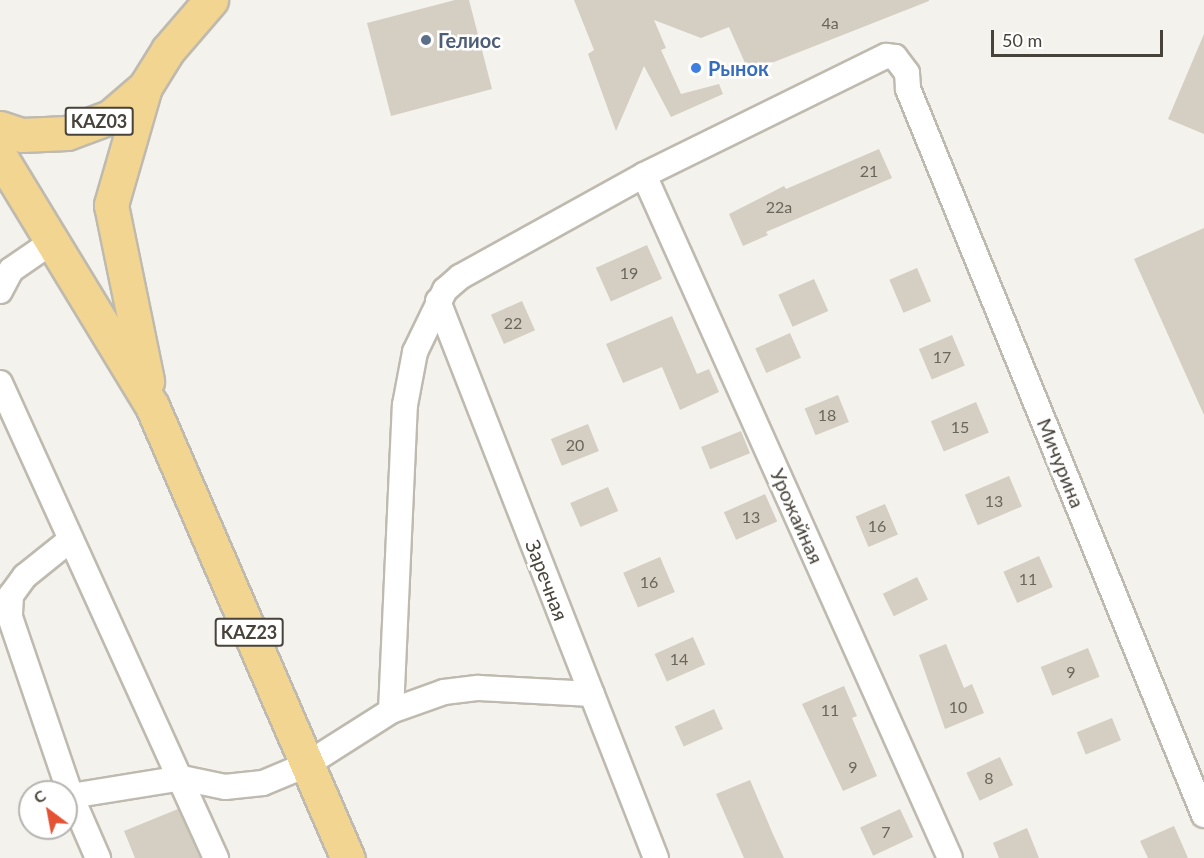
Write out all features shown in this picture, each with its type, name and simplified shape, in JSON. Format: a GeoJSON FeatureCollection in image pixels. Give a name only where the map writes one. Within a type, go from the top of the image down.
{"type":"FeatureCollection","features":[{"type":"Feature","properties":{"kind":"highway","name":"KАZ03"},"geometry":{"type":"LineString","coordinates":[[168,50],[177,0]]}},
{"type":"Feature","properties":{"kind":"highway","name":"KАZ03"},"geometry":{"type":"LineString","coordinates":[[0,128],[22,135],[67,133],[110,117],[145,87],[168,50],[211,0]]}},
{"type":"Feature","properties":{"kind":"highway","name":"KAZ23"},"geometry":{"type":"LineString","coordinates":[[145,87],[111,205],[152,406]]}},
{"type":"Feature","properties":{"kind":"highway","name":"KAZ23"},"geometry":{"type":"LineString","coordinates":[[0,156],[152,406],[348,858]]}},
{"type":"Feature","properties":{"kind":"street","name":"Мичурина"},"geometry":{"type":"LineString","coordinates":[[644,175],[886,56],[901,63],[918,112],[1204,814]]}},
{"type":"Feature","properties":{"kind":"street"},"geometry":{"type":"LineString","coordinates":[[391,711],[405,405],[415,352],[438,301],[460,276],[644,175]]}},
{"type":"Feature","properties":{"kind":"street","name":"Урожайная"},"geometry":{"type":"LineString","coordinates":[[644,175],[950,858]]}},
{"type":"Feature","properties":{"kind":"street"},"geometry":{"type":"LineString","coordinates":[[0,291],[11,270],[53,242]]}},
{"type":"Feature","properties":{"kind":"street","name":"Заречная"},"geometry":{"type":"LineString","coordinates":[[438,301],[656,858]]}},
{"type":"Feature","properties":{"kind":"street"},"geometry":{"type":"LineString","coordinates":[[0,383],[70,540],[182,778],[216,858]]}},
{"type":"Feature","properties":{"kind":"street"},"geometry":{"type":"LineString","coordinates":[[66,780],[10,617],[11,595],[25,576],[70,540]]}},
{"type":"Feature","properties":{"kind":"street"},"geometry":{"type":"LineString","coordinates":[[78,795],[182,778],[225,787],[263,783],[306,765],[391,711],[444,692],[479,688],[592,694]]}},
{"type":"Feature","properties":{"kind":"street"},"geometry":{"type":"LineString","coordinates":[[78,812],[98,858]]}},
{"type":"Feature","properties":{"kind":"building"},"geometry":{"type":"Polygon","coordinates":[[[455,0],[469,0],[492,89],[391,116],[367,23],[455,0]]]}},
{"type":"Feature","properties":{"kind":"building","name":"Рынок"},"geometry":{"type":"Polygon","coordinates":[[[574,0],[929,1],[749,72],[729,27],[701,38],[654,20],[666,48],[661,50],[681,94],[719,84],[723,94],[671,117],[644,66],[616,131],[588,54],[594,50],[574,0]]]}},
{"type":"Feature","properties":{"kind":"building"},"geometry":{"type":"Polygon","coordinates":[[[1204,34],[1204,134],[1168,119],[1204,34]]]}},
{"type":"Feature","properties":{"kind":"building"},"geometry":{"type":"Polygon","coordinates":[[[879,149],[892,178],[766,232],[768,235],[743,246],[729,214],[784,186],[786,189],[879,149]]]}},
{"type":"Feature","properties":{"kind":"building"},"geometry":{"type":"Polygon","coordinates":[[[1204,228],[1204,415],[1134,259],[1204,228]]]}},
{"type":"Feature","properties":{"kind":"building"},"geometry":{"type":"Polygon","coordinates":[[[647,245],[662,279],[611,302],[596,268],[647,245]]]}},
{"type":"Feature","properties":{"kind":"building"},"geometry":{"type":"Polygon","coordinates":[[[917,268],[931,301],[903,313],[889,280],[917,268]]]}},
{"type":"Feature","properties":{"kind":"building"},"geometry":{"type":"Polygon","coordinates":[[[814,279],[828,311],[793,327],[778,295],[814,279]]]}},
{"type":"Feature","properties":{"kind":"building"},"geometry":{"type":"Polygon","coordinates":[[[522,301],[535,330],[504,344],[491,315],[522,301]]]}},
{"type":"Feature","properties":{"kind":"building"},"geometry":{"type":"Polygon","coordinates":[[[672,316],[697,374],[709,369],[719,392],[680,410],[662,367],[623,383],[606,344],[672,316]]]}},
{"type":"Feature","properties":{"kind":"building"},"geometry":{"type":"Polygon","coordinates":[[[790,333],[801,358],[766,373],[755,348],[790,333]]]}},
{"type":"Feature","properties":{"kind":"building"},"geometry":{"type":"Polygon","coordinates":[[[952,335],[965,365],[932,379],[919,349],[952,335]]]}},
{"type":"Feature","properties":{"kind":"building"},"geometry":{"type":"Polygon","coordinates":[[[838,395],[849,422],[815,435],[805,408],[838,395]]]}},
{"type":"Feature","properties":{"kind":"building"},"geometry":{"type":"Polygon","coordinates":[[[976,402],[989,432],[944,452],[931,421],[976,402]]]}},
{"type":"Feature","properties":{"kind":"building"},"geometry":{"type":"Polygon","coordinates":[[[588,424],[599,451],[562,466],[551,439],[588,424]]]}},
{"type":"Feature","properties":{"kind":"building"},"geometry":{"type":"Polygon","coordinates":[[[741,431],[750,453],[710,469],[701,447],[741,431]]]}},
{"type":"Feature","properties":{"kind":"building"},"geometry":{"type":"Polygon","coordinates":[[[1009,476],[1022,506],[978,525],[965,495],[1009,476]]]}},
{"type":"Feature","properties":{"kind":"building"},"geometry":{"type":"Polygon","coordinates":[[[608,487],[618,511],[580,527],[570,503],[608,487]]]}},
{"type":"Feature","properties":{"kind":"building"},"geometry":{"type":"Polygon","coordinates":[[[765,494],[777,521],[736,540],[724,512],[765,494]]]}},
{"type":"Feature","properties":{"kind":"building"},"geometry":{"type":"Polygon","coordinates":[[[885,504],[898,534],[868,547],[856,517],[885,504]]]}},
{"type":"Feature","properties":{"kind":"building"},"geometry":{"type":"Polygon","coordinates":[[[1039,556],[1053,587],[1017,603],[1003,572],[1039,556]]]}},
{"type":"Feature","properties":{"kind":"building"},"geometry":{"type":"Polygon","coordinates":[[[660,557],[675,592],[638,608],[623,573],[660,557]]]}},
{"type":"Feature","properties":{"kind":"building"},"geometry":{"type":"Polygon","coordinates":[[[917,577],[928,599],[894,616],[883,594],[917,577]]]}},
{"type":"Feature","properties":{"kind":"building"},"geometry":{"type":"Polygon","coordinates":[[[693,637],[705,664],[667,681],[655,654],[693,637]]]}},
{"type":"Feature","properties":{"kind":"building"},"geometry":{"type":"Polygon","coordinates":[[[946,644],[964,688],[972,684],[984,713],[945,729],[919,655],[946,644]]]}},
{"type":"Feature","properties":{"kind":"building"},"geometry":{"type":"Polygon","coordinates":[[[1088,648],[1100,677],[1052,696],[1041,667],[1088,648]]]}},
{"type":"Feature","properties":{"kind":"building"},"geometry":{"type":"Polygon","coordinates":[[[844,686],[857,716],[852,718],[877,776],[843,791],[802,704],[844,686]]]}},
{"type":"Feature","properties":{"kind":"building"},"geometry":{"type":"Polygon","coordinates":[[[714,709],[723,729],[684,747],[675,726],[714,709]]]}},
{"type":"Feature","properties":{"kind":"building"},"geometry":{"type":"Polygon","coordinates":[[[1112,718],[1121,740],[1086,754],[1077,732],[1112,718]]]}},
{"type":"Feature","properties":{"kind":"building"},"geometry":{"type":"Polygon","coordinates":[[[1000,757],[1013,785],[980,801],[966,773],[1000,757]]]}},
{"type":"Feature","properties":{"kind":"building"},"geometry":{"type":"Polygon","coordinates":[[[750,780],[784,858],[744,858],[716,794],[750,780]]]}},
{"type":"Feature","properties":{"kind":"building"},"geometry":{"type":"Polygon","coordinates":[[[178,809],[200,858],[135,858],[124,831],[178,809]]]}},
{"type":"Feature","properties":{"kind":"building"},"geometry":{"type":"Polygon","coordinates":[[[900,809],[913,837],[873,856],[860,828],[900,809]]]}},
{"type":"Feature","properties":{"kind":"building"},"geometry":{"type":"Polygon","coordinates":[[[1174,826],[1188,858],[1148,858],[1140,841],[1174,826]]]}},
{"type":"Feature","properties":{"kind":"building"},"geometry":{"type":"Polygon","coordinates":[[[1027,828],[1039,858],[999,858],[993,843],[1027,828]]]}},
{"type":"Feature","properties":{"kind":"place","name":"Гелиос"},"geometry":{"type":"Point","coordinates":[426,40]}},
{"type":"Feature","properties":{"kind":"place","name":"Рынок"},"geometry":{"type":"Point","coordinates":[696,68]}}]}
